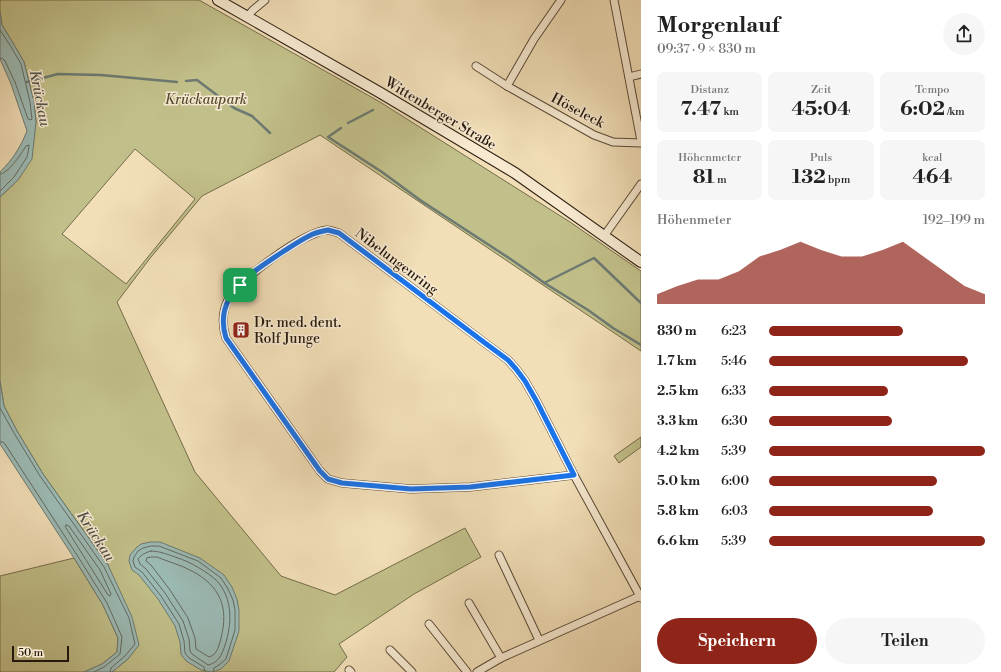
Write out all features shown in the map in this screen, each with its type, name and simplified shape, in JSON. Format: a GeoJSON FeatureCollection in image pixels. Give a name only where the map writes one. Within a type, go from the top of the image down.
{"type":"FeatureCollection","features":[{"type":"Feature","properties":{"kind":"main road","name":"Wittenberger Straße"},"geometry":{"type":"LineString","coordinates":[[218,0],[379,92],[515,174],[641,262]]}},
{"type":"Feature","properties":{"kind":"street"},"geometry":{"type":"LineString","coordinates":[[247,17],[265,0]]}},
{"type":"Feature","properties":{"kind":"street"},"geometry":{"type":"LineString","coordinates":[[507,86],[534,39],[561,0]]}},
{"type":"Feature","properties":{"kind":"street"},"geometry":{"type":"LineString","coordinates":[[614,0],[641,142]]}},
{"type":"Feature","properties":{"kind":"street","name":"Höseleck"},"geometry":{"type":"LineString","coordinates":[[476,66],[507,86],[594,135],[613,142],[641,142]]}},
{"type":"Feature","properties":{"kind":"street"},"geometry":{"type":"LineString","coordinates":[[629,77],[641,74]]}},
{"type":"Feature","properties":{"kind":"street"},"geometry":{"type":"LineString","coordinates":[[604,236],[641,184]]}},
{"type":"Feature","properties":{"kind":"street","name":"Nibelungenring"},"geometry":{"type":"LineString","coordinates":[[574,475],[470,487],[411,489],[342,483],[328,479],[315,465],[226,338],[223,327],[223,317],[229,299],[252,273],[304,239],[315,233],[328,230],[339,233],[508,360],[516,369],[537,402],[574,475],[640,597]]}},
{"type":"Feature","properties":{"kind":"street"},"geometry":{"type":"LineString","coordinates":[[498,555],[539,640]]}},
{"type":"Feature","properties":{"kind":"street"},"geometry":{"type":"LineString","coordinates":[[477,672],[539,640],[640,597]]}},
{"type":"Feature","properties":{"kind":"street"},"geometry":{"type":"LineString","coordinates":[[469,603],[502,658]]}},
{"type":"Feature","properties":{"kind":"street"},"geometry":{"type":"LineString","coordinates":[[429,624],[466,672]]}},
{"type":"Feature","properties":{"kind":"street"},"geometry":{"type":"LineString","coordinates":[[390,650],[412,672]]}},
{"type":"Feature","properties":{"kind":"green space","name":"Krückaupark"},"geometry":{"type":"Polygon","coordinates":[[[0,0],[199,0],[380,102],[570,222],[641,271],[641,351],[320,135],[202,196],[151,257],[117,302],[195,472],[281,576],[335,595],[465,528],[481,557],[414,594],[339,644],[347,657],[334,672],[112,672],[128,659],[108,565],[43,474],[4,406],[0,381],[0,197],[18,180],[36,122],[34,102],[24,62],[2,25],[0,0]],[[135,149],[62,234],[126,284],[195,199],[135,149]]]}},
{"type":"Feature","properties":{"kind":"green space"},"geometry":{"type":"Polygon","coordinates":[[[641,437],[641,447],[619,463],[614,456],[641,437]]]}},
{"type":"Feature","properties":{"kind":"green space"},"geometry":{"type":"Polygon","coordinates":[[[74,558],[103,605],[118,638],[117,652],[102,664],[84,672],[0,672],[0,576],[74,558]]]}},
{"type":"Feature","properties":{"kind":"water"},"geometry":{"type":"Polygon","coordinates":[[[0,12],[2,25],[24,62],[34,102],[36,122],[32,159],[18,180],[0,197],[0,172],[16,153],[27,131],[11,84],[0,59],[0,12]]]}},
{"type":"Feature","properties":{"kind":"water"},"geometry":{"type":"Polygon","coordinates":[[[0,381],[4,406],[17,431],[43,474],[108,565],[132,617],[139,645],[128,659],[112,672],[84,672],[102,664],[117,652],[118,638],[103,605],[0,444],[0,381]]]}},
{"type":"Feature","properties":{"kind":"water"},"geometry":{"type":"Polygon","coordinates":[[[160,542],[200,558],[224,575],[232,587],[237,599],[239,610],[239,631],[229,661],[221,669],[212,672],[201,670],[186,661],[181,654],[180,642],[175,626],[158,599],[139,575],[132,570],[129,561],[130,555],[141,544],[160,542]]]}},
{"type":"Feature","properties":{"kind":"waterway","name":"Krückau"},"geometry":{"type":"LineString","coordinates":[[27,82],[58,74],[101,75],[177,82]]}},
{"type":"Feature","properties":{"kind":"waterway"},"geometry":{"type":"LineString","coordinates":[[186,81],[197,80],[234,108],[252,116],[270,133]]}},
{"type":"Feature","properties":{"kind":"waterway"},"geometry":{"type":"LineString","coordinates":[[348,123],[373,110]]}},
{"type":"Feature","properties":{"kind":"waterway"},"geometry":{"type":"LineString","coordinates":[[341,128],[328,137],[546,284],[641,345]]}},
{"type":"Feature","properties":{"kind":"waterway"},"geometry":{"type":"LineString","coordinates":[[544,283],[594,258],[641,303]]}},
{"type":"Feature","properties":{"kind":"place","name":"Dr. med. dent. Rolf Junge"},"geometry":{"type":"Point","coordinates":[241,330]}},
{"type":"Feature","properties":{"kind":"route"},"geometry":{"type":"LineString","coordinates":[[328,230],[339,233],[508,360],[525,381],[574,475],[470,487],[411,489],[342,483],[328,479],[320,471],[291,432],[226,338],[223,327],[225,308],[229,299],[240,285],[252,273],[315,233],[328,230]]}}]}
